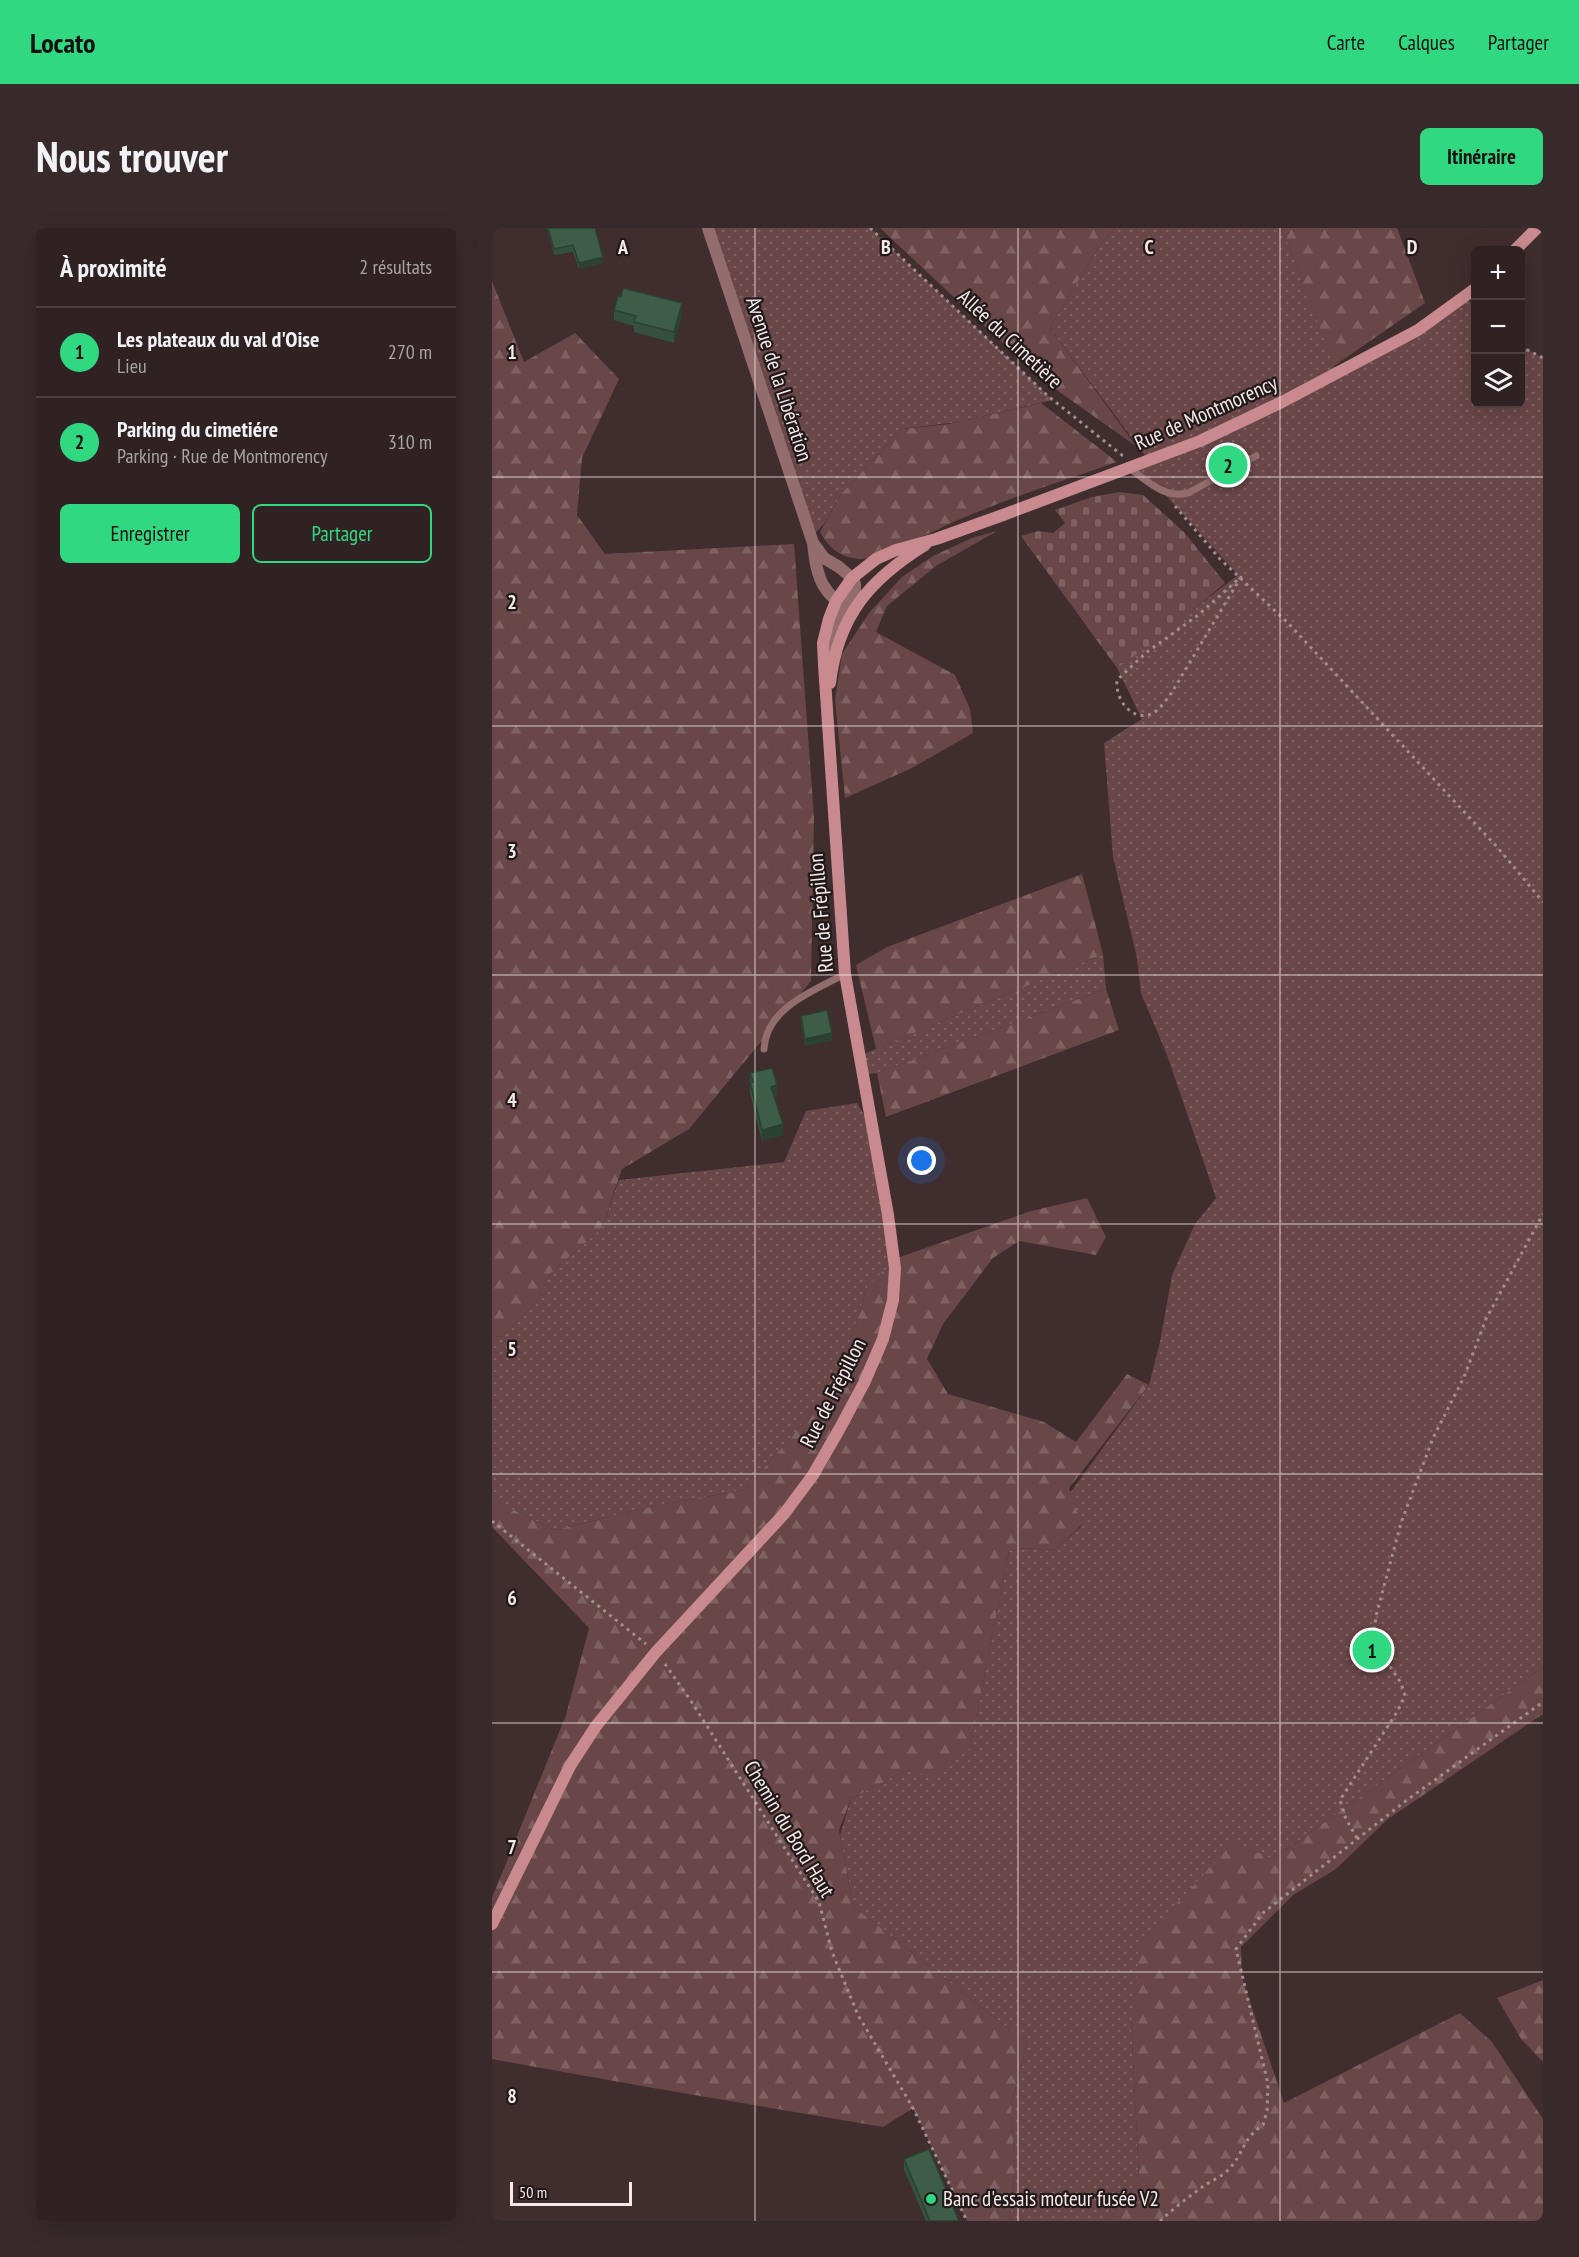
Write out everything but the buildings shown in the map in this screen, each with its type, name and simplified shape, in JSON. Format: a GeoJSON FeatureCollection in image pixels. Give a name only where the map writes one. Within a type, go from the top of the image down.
{"type":"FeatureCollection","features":[{"type":"Feature","properties":{"kind":"street","name":"Avenue de la Libération"},"geometry":{"type":"LineString","coordinates":[[708,228],[813,543],[816,567],[825,590],[845,607]]}},
{"type":"Feature","properties":{"kind":"street"},"geometry":{"type":"LineString","coordinates":[[1519,246],[1537,228]]}},
{"type":"Feature","properties":{"kind":"street","name":"Rue de Montmorency"},"geometry":{"type":"LineString","coordinates":[[848,583],[876,559],[896,550],[936,538],[1200,441],[1282,402],[1418,330],[1471,292]]}},
{"type":"Feature","properties":{"kind":"street","name":"Rue de Montmorency"},"geometry":{"type":"LineString","coordinates":[[871,588],[898,562],[936,538]]}},
{"type":"Feature","properties":{"kind":"street","name":"Avenue de la Libération"},"geometry":{"type":"LineString","coordinates":[[813,543],[848,583]]}},
{"type":"Feature","properties":{"kind":"street"},"geometry":{"type":"LineString","coordinates":[[845,607],[855,590],[848,583]]}},
{"type":"Feature","properties":{"kind":"street","name":"Rue de Frépillon"},"geometry":{"type":"LineString","coordinates":[[492,1924],[570,1766],[596,1726],[656,1652],[784,1515],[807,1483],[864,1383],[883,1339],[893,1300],[896,1268],[845,974],[823,643],[829,619],[871,588]]}},
{"type":"Feature","properties":{"kind":"street","name":"Rue de Frépillon"},"geometry":{"type":"LineString","coordinates":[[828,705],[845,607]]}},
{"type":"Feature","properties":{"kind":"lane"},"geometry":{"type":"LineString","coordinates":[[1129,468],[1161,490],[1176,496],[1188,493],[1256,456]]}},
{"type":"Feature","properties":{"kind":"lane"},"geometry":{"type":"LineString","coordinates":[[764,1049],[765,1037],[770,1025],[779,1014],[805,996],[845,974]]}},
{"type":"Feature","properties":{"kind":"path","name":"Allée du Cimetière"},"geometry":{"type":"LineString","coordinates":[[870,228],[1048,396],[1123,454],[1129,468]]}},
{"type":"Feature","properties":{"kind":"path"},"geometry":{"type":"LineString","coordinates":[[1525,347],[1543,358]]}},
{"type":"Feature","properties":{"kind":"path"},"geometry":{"type":"LineString","coordinates":[[1161,490],[1220,558],[1289,624],[1490,840],[1543,902]]}},
{"type":"Feature","properties":{"kind":"path"},"geometry":{"type":"LineString","coordinates":[[1241,577],[1161,707],[1148,715],[1134,713],[1126,707],[1119,697],[1116,686],[1121,675],[1147,652],[1197,616],[1241,577]]}},
{"type":"Feature","properties":{"kind":"path"},"geometry":{"type":"LineString","coordinates":[[1357,1839],[1346,1819],[1340,1800],[1405,1696],[1401,1683],[1373,1641],[1376,1616],[1401,1523],[1432,1438],[1464,1377],[1486,1319],[1543,1214]]}},
{"type":"Feature","properties":{"kind":"path","name":"Chemin du Bord Haut"},"geometry":{"type":"LineString","coordinates":[[492,1521],[656,1652],[691,1701],[819,1902],[832,1952],[858,2015],[913,2108],[967,2221]]}},
{"type":"Feature","properties":{"kind":"path"},"geometry":{"type":"LineString","coordinates":[[1160,2221],[1204,2185],[1227,2172],[1239,2157],[1244,2143],[1252,2132],[1263,2125],[1267,2111],[1268,2084],[1236,1949],[1263,1913],[1357,1839],[1543,1702]]}},
{"type":"Feature","properties":{"kind":"green space"},"geometry":{"type":"Polygon","coordinates":[[[708,228],[870,228],[1053,400],[958,422],[902,429],[842,493],[824,524],[811,537],[708,228]]]}},
{"type":"Feature","properties":{"kind":"green space"},"geometry":{"type":"Polygon","coordinates":[[[880,228],[1115,228],[1100,245],[1050,328],[1136,446],[1041,379],[880,228]]]}},
{"type":"Feature","properties":{"kind":"green space"},"geometry":{"type":"Polygon","coordinates":[[[1115,228],[1282,228],[1339,378],[1463,295],[1471,303],[1471,408],[1525,408],[1525,348],[1543,358],[1543,1667],[1273,1859],[1131,2021],[1139,2178],[1109,2221],[1010,2221],[1015,2170],[1011,2106],[1027,2043],[853,1906],[840,1835],[851,1799],[906,1770],[936,1776],[970,1748],[1009,1551],[1026,1548],[1053,1551],[1082,1526],[1070,1493],[1149,1385],[1160,1342],[1172,1275],[1195,1224],[1216,1198],[1167,1055],[1141,993],[1137,958],[1113,857],[1104,743],[1142,719],[1117,668],[1238,575],[1161,490],[1133,466],[1149,461],[1050,328],[1100,245],[1115,228]]]}},
{"type":"Feature","properties":{"kind":"green space"},"geometry":{"type":"Polygon","coordinates":[[[1282,228],[1397,228],[1425,303],[1334,366],[1282,228]]]}},
{"type":"Feature","properties":{"kind":"green space"},"geometry":{"type":"Polygon","coordinates":[[[492,281],[524,362],[575,333],[619,379],[582,458],[577,515],[605,554],[794,544],[814,817],[811,981],[689,1129],[622,1169],[602,1228],[551,1273],[534,1305],[501,1337],[492,1336],[492,281]]]}},
{"type":"Feature","properties":{"kind":"green space"},"geometry":{"type":"Polygon","coordinates":[[[1041,403],[1117,462],[988,508],[868,558],[852,558],[840,554],[827,543],[820,532],[842,493],[902,429],[949,424],[1041,403]]]}},
{"type":"Feature","properties":{"kind":"green space"},"geometry":{"type":"Polygon","coordinates":[[[1120,492],[1143,495],[1184,532],[1225,583],[1157,640],[1117,668],[1021,536],[1038,531],[1053,533],[1065,523],[1055,510],[1092,497],[1120,492]]]}},
{"type":"Feature","properties":{"kind":"green space"},"geometry":{"type":"Polygon","coordinates":[[[997,531],[936,566],[887,606],[876,632],[955,675],[970,709],[973,733],[912,768],[845,798],[835,700],[842,654],[869,613],[902,577],[933,556],[972,538],[997,531]]]}},
{"type":"Feature","properties":{"kind":"green space"},"geometry":{"type":"Polygon","coordinates":[[[1082,874],[1103,954],[876,1049],[856,965],[887,947],[1082,874]]]}},
{"type":"Feature","properties":{"kind":"green space"},"geometry":{"type":"Polygon","coordinates":[[[1103,954],[1106,989],[877,1073],[862,1075],[859,1056],[1103,954]]]}},
{"type":"Feature","properties":{"kind":"green space"},"geometry":{"type":"Polygon","coordinates":[[[1106,989],[1119,1030],[886,1117],[877,1073],[1106,989]]]}},
{"type":"Feature","properties":{"kind":"green space"},"geometry":{"type":"Polygon","coordinates":[[[857,1103],[872,1128],[897,1264],[868,1285],[836,1384],[745,1490],[658,1505],[555,1530],[501,1504],[492,1495],[492,1336],[501,1337],[534,1305],[551,1273],[602,1228],[619,1180],[784,1162],[806,1111],[857,1103]]]}},
{"type":"Feature","properties":{"kind":"green space"},"geometry":{"type":"Polygon","coordinates":[[[1087,1198],[1106,1237],[1096,1255],[1019,1241],[993,1258],[943,1324],[927,1359],[948,1394],[1044,1422],[1076,1442],[1127,1374],[1149,1385],[1069,1488],[1082,1525],[1053,1551],[1026,1548],[1009,1551],[970,1748],[936,1777],[906,1770],[851,1799],[839,1830],[853,1906],[1027,2043],[1011,2105],[1015,2170],[1010,2221],[967,2221],[913,2108],[883,2127],[492,2059],[492,1898],[566,1715],[589,1628],[492,1527],[492,1495],[501,1504],[555,1530],[658,1505],[745,1490],[836,1384],[868,1285],[897,1258],[1031,1211],[1087,1198]]]}},
{"type":"Feature","properties":{"kind":"green space"},"geometry":{"type":"Polygon","coordinates":[[[1543,1667],[1543,1714],[1388,1819],[1336,1869],[1293,1895],[1241,1947],[1242,1978],[1284,2103],[1460,2013],[1492,2042],[1543,2119],[1543,2221],[1109,2221],[1139,2177],[1131,2021],[1141,1942],[1234,1842],[1273,1859],[1543,1667]]]}},
{"type":"Feature","properties":{"kind":"green space"},"geometry":{"type":"Polygon","coordinates":[[[1543,1980],[1543,2062],[1521,2039],[1497,1998],[1543,1980]]]}},
{"type":"Feature","properties":{"kind":"place","name":"Parking du cimetiére"},"geometry":{"type":"Point","coordinates":[1228,465]}},
{"type":"Feature","properties":{"kind":"place","name":"Les plateaux du val d'Oise"},"geometry":{"type":"Point","coordinates":[1372,1650]}},
{"type":"Feature","properties":{"kind":"place","name":"Banc d'essais moteur fusée V2"},"geometry":{"type":"Point","coordinates":[931,2199]}}]}
